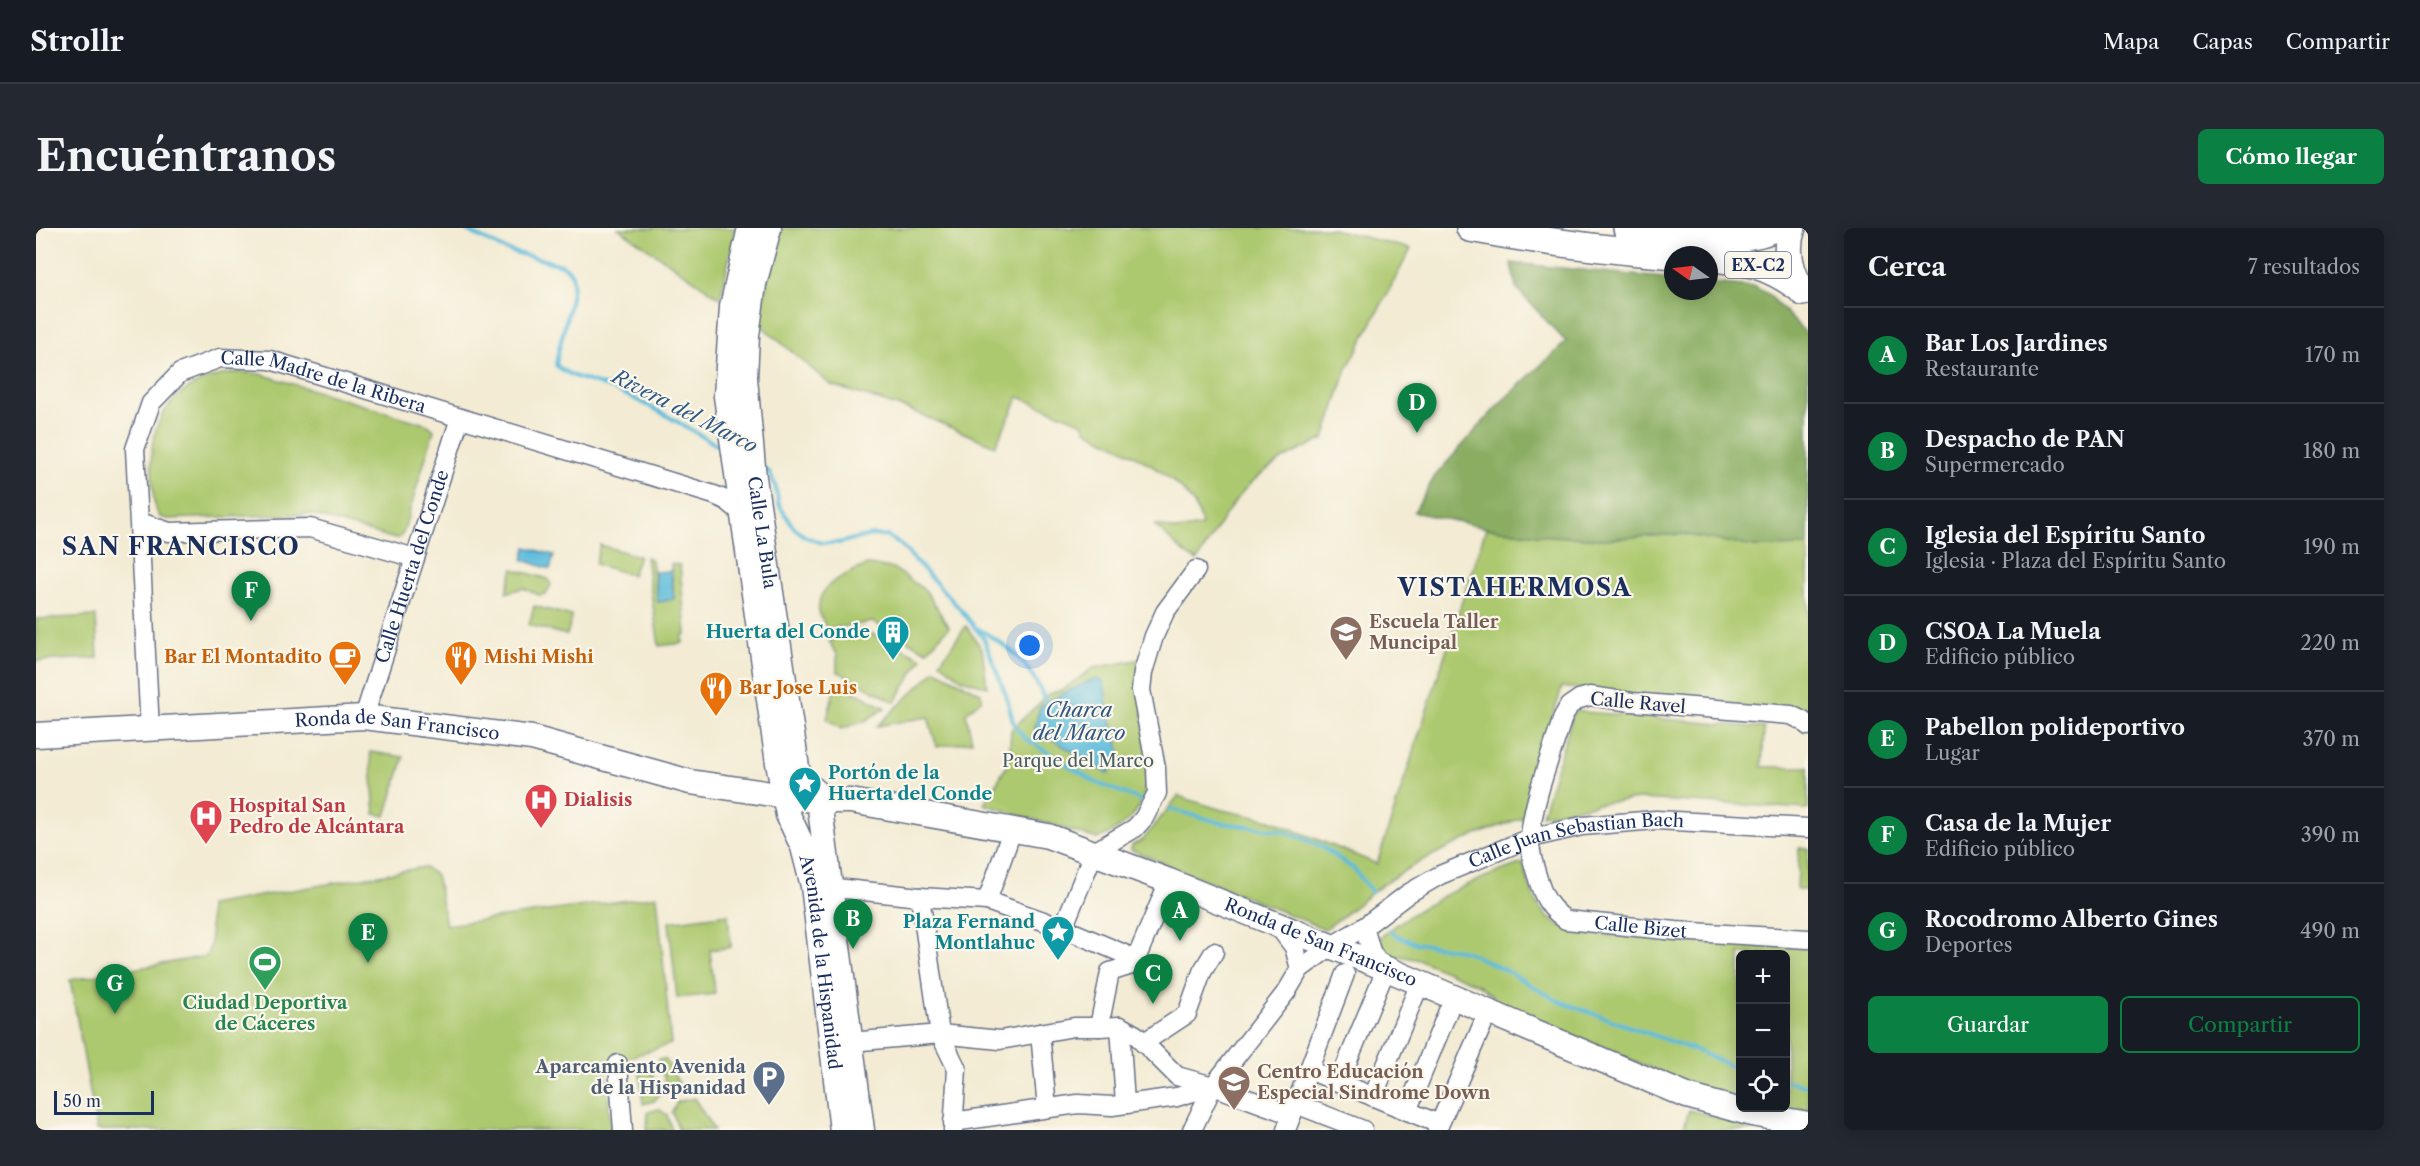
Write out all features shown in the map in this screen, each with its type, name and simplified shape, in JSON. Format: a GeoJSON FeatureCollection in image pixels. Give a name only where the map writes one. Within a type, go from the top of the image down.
{"type":"FeatureCollection","features":[{"type":"Feature","properties":{"kind":"highway"},"geometry":{"type":"LineString","coordinates":[[1470,228],[1620,250],[1664,254]]}},
{"type":"Feature","properties":{"kind":"highway","name":"EX-C2"},"geometry":{"type":"LineString","coordinates":[[1627,228],[1710,237],[1744,235],[1773,228]]}},
{"type":"Feature","properties":{"kind":"highway","name":"EX-C2"},"geometry":{"type":"LineString","coordinates":[[1792,228],[1788,252],[1792,272],[1804,293]]}},
{"type":"Feature","properties":{"kind":"highway","name":"EX-C2"},"geometry":{"type":"LineString","coordinates":[[1718,259],[1736,260],[1769,268],[1804,293]]}},
{"type":"Feature","properties":{"kind":"main road","name":"Calle La Bula"},"geometry":{"type":"LineString","coordinates":[[747,276],[750,228]]}},
{"type":"Feature","properties":{"kind":"main road","name":"Calle La Bula"},"geometry":{"type":"LineString","coordinates":[[769,228],[732,307],[726,396],[745,474],[787,785]]}},
{"type":"Feature","properties":{"kind":"main road","name":"Calle La Bula"},"geometry":{"type":"LineString","coordinates":[[745,474],[741,513],[787,785]]}},
{"type":"Feature","properties":{"kind":"main road","name":"Ronda de San Francisco"},"geometry":{"type":"LineString","coordinates":[[36,735],[364,717],[532,738],[690,782],[787,785],[851,801],[1013,828],[1048,836],[1169,881],[1420,983],[1687,1096],[1752,1114],[1808,1124]]}},
{"type":"Feature","properties":{"kind":"main road","name":"Avenida de la Hispanidad"},"geometry":{"type":"LineString","coordinates":[[787,785],[789,815],[822,886],[842,1130]]}},
{"type":"Feature","properties":{"kind":"main road","name":"Avenida de la Hispanidad"},"geometry":{"type":"LineString","coordinates":[[787,785],[822,886],[851,1042],[862,1130]]}},
{"type":"Feature","properties":{"kind":"street","name":"Calle Madre de la Ribera"},"geometry":{"type":"LineString","coordinates":[[150,729],[135,448],[151,403],[180,373],[220,358],[270,360],[718,497]]}},
{"type":"Feature","properties":{"kind":"street","name":"Calle Huerta del Conde"},"geometry":{"type":"LineString","coordinates":[[364,717],[460,418]]}},
{"type":"Feature","properties":{"kind":"street","name":"Calle La Bula"},"geometry":{"type":"LineString","coordinates":[[718,497],[731,503],[741,513]]}},
{"type":"Feature","properties":{"kind":"street"},"geometry":{"type":"LineString","coordinates":[[140,522],[169,532],[310,528],[415,558]]}},
{"type":"Feature","properties":{"kind":"street"},"geometry":{"type":"LineString","coordinates":[[1063,928],[1094,852],[1136,828],[1157,793],[1156,768],[1141,690],[1143,672],[1154,636],[1165,612],[1194,573]]}},
{"type":"Feature","properties":{"kind":"street","name":"Calle Ravel"},"geometry":{"type":"LineString","coordinates":[[1530,838],[1533,816],[1563,717],[1569,706],[1579,699],[1590,696],[1632,702],[1791,715],[1803,720],[1808,726]]}},
{"type":"Feature","properties":{"kind":"street","name":"Calle Juan Sebastian Bach"},"geometry":{"type":"LineString","coordinates":[[1300,969],[1330,947],[1364,927],[1409,893],[1440,875],[1530,838],[1582,826],[1656,820],[1808,828]]}},
{"type":"Feature","properties":{"kind":"street"},"geometry":{"type":"LineString","coordinates":[[987,901],[1013,828]]}},
{"type":"Feature","properties":{"kind":"street","name":"Calle Bizet"},"geometry":{"type":"LineString","coordinates":[[1530,838],[1530,855],[1547,904],[1566,920],[1676,931],[1808,939]]}},
{"type":"Feature","properties":{"kind":"street"},"geometry":{"type":"LineString","coordinates":[[1099,1027],[1110,972],[1135,964],[1169,881]]}},
{"type":"Feature","properties":{"kind":"street"},"geometry":{"type":"LineString","coordinates":[[822,886],[920,897],[987,901],[1063,928],[1136,959]]}},
{"type":"Feature","properties":{"kind":"street"},"geometry":{"type":"LineString","coordinates":[[920,897],[940,1034],[957,1069],[953,1126],[1047,1108],[1078,1104],[1112,1106],[1177,1097],[1213,1086]]}},
{"type":"Feature","properties":{"kind":"street"},"geometry":{"type":"LineString","coordinates":[[1192,1130],[1213,1086],[1287,991],[1300,969],[1294,947],[1278,926]]}},
{"type":"Feature","properties":{"kind":"street"},"geometry":{"type":"LineString","coordinates":[[1339,1083],[1383,968],[1371,951],[1364,927]]}},
{"type":"Feature","properties":{"kind":"street"},"geometry":{"type":"LineString","coordinates":[[1143,1043],[1187,1014],[1202,972],[1214,952]]}},
{"type":"Feature","properties":{"kind":"street"},"geometry":{"type":"LineString","coordinates":[[1291,1116],[1345,974]]}},
{"type":"Feature","properties":{"kind":"street"},"geometry":{"type":"LineString","coordinates":[[1373,1097],[1420,983]]}},
{"type":"Feature","properties":{"kind":"street"},"geometry":{"type":"LineString","coordinates":[[1407,1111],[1448,1011]]}},
{"type":"Feature","properties":{"kind":"street"},"geometry":{"type":"LineString","coordinates":[[1309,1070],[1407,1111],[1438,1127],[1488,1012]]}},
{"type":"Feature","properties":{"kind":"street"},"geometry":{"type":"LineString","coordinates":[[851,1042],[940,1034],[1000,1041],[1074,1027],[1120,1026],[1136,1035],[1177,1076],[1213,1086],[1291,1116],[1363,1130]]}},
{"type":"Feature","properties":{"kind":"street"},"geometry":{"type":"LineString","coordinates":[[1120,1026],[1125,1104]]}},
{"type":"Feature","properties":{"kind":"street"},"geometry":{"type":"LineString","coordinates":[[1040,1033],[1047,1108]]}},
{"type":"Feature","properties":{"kind":"street"},"geometry":{"type":"LineString","coordinates":[[618,1064],[623,1130]]}},
{"type":"Feature","properties":{"kind":"green space"},"geometry":{"type":"Polygon","coordinates":[[[618,228],[736,228],[720,298],[618,228]]]}},
{"type":"Feature","properties":{"kind":"green space"},"geometry":{"type":"Polygon","coordinates":[[[782,228],[1329,228],[1411,249],[1347,369],[1324,439],[1287,457],[1253,481],[1230,509],[1197,561],[1154,525],[1177,530],[1202,526],[1197,509],[1186,494],[1156,468],[1086,430],[1083,423],[1019,397],[995,446],[907,409],[831,385],[758,323],[775,248],[782,228]]]}},
{"type":"Feature","properties":{"kind":"green space"},"geometry":{"type":"Polygon","coordinates":[[[1511,263],[1664,278],[1664,300],[1718,300],[1718,284],[1755,287],[1768,294],[1808,335],[1808,546],[1755,547],[1682,534],[1603,539],[1538,535],[1486,528],[1414,512],[1435,476],[1500,403],[1566,342],[1516,288],[1511,263]]]}},
{"type":"Feature","properties":{"kind":"green space"},"geometry":{"type":"Polygon","coordinates":[[[239,372],[260,374],[428,425],[434,430],[403,533],[399,538],[392,538],[310,514],[168,519],[160,517],[153,497],[152,454],[154,435],[161,418],[170,404],[183,392],[218,376],[239,372]]]}},
{"type":"Feature","properties":{"kind":"green space"},"geometry":{"type":"Polygon","coordinates":[[[1486,528],[1538,535],[1603,539],[1682,534],[1755,547],[1808,546],[1808,716],[1562,687],[1522,818],[1457,843],[1426,858],[1378,888],[1325,929],[1131,850],[1132,845],[1143,840],[1178,796],[1222,810],[1270,820],[1377,864],[1486,528]]]}},
{"type":"Feature","properties":{"kind":"green space"},"geometry":{"type":"Polygon","coordinates":[[[600,545],[639,556],[632,575],[595,564],[600,545]]]}},
{"type":"Feature","properties":{"kind":"green space"},"geometry":{"type":"Polygon","coordinates":[[[646,557],[652,560],[658,602],[674,599],[671,564],[680,565],[686,634],[682,636],[683,643],[659,646],[646,557]]]}},
{"type":"Feature","properties":{"kind":"green space"},"geometry":{"type":"Polygon","coordinates":[[[867,565],[893,568],[926,591],[949,627],[927,651],[873,622],[827,629],[819,611],[822,593],[842,576],[867,565]]]}},
{"type":"Feature","properties":{"kind":"green space"},"geometry":{"type":"Polygon","coordinates":[[[513,569],[548,579],[551,585],[546,594],[539,595],[523,588],[506,593],[513,569]]]}},
{"type":"Feature","properties":{"kind":"green space"},"geometry":{"type":"Polygon","coordinates":[[[534,606],[572,616],[567,635],[529,625],[534,606]]]}},
{"type":"Feature","properties":{"kind":"green space"},"geometry":{"type":"Polygon","coordinates":[[[96,616],[98,658],[36,661],[36,619],[96,616]]]}},
{"type":"Feature","properties":{"kind":"green space"},"geometry":{"type":"Polygon","coordinates":[[[966,626],[982,649],[987,687],[962,679],[940,662],[966,626]]]}},
{"type":"Feature","properties":{"kind":"green space"},"geometry":{"type":"Polygon","coordinates":[[[862,629],[922,658],[895,702],[837,671],[837,654],[829,641],[862,629]]]}},
{"type":"Feature","properties":{"kind":"green space","name":"Parque del Marco"},"geometry":{"type":"Polygon","coordinates":[[[1138,660],[1147,769],[1143,798],[1128,821],[1115,831],[1097,839],[984,804],[1009,762],[1011,730],[1049,694],[1064,689],[1093,668],[1138,660]]]}},
{"type":"Feature","properties":{"kind":"green space"},"geometry":{"type":"Polygon","coordinates":[[[936,670],[981,693],[982,699],[966,713],[972,741],[937,747],[928,717],[877,726],[936,670]]]}},
{"type":"Feature","properties":{"kind":"green space"},"geometry":{"type":"Polygon","coordinates":[[[836,682],[885,708],[865,721],[841,729],[827,719],[836,682]]]}},
{"type":"Feature","properties":{"kind":"green space"},"geometry":{"type":"Polygon","coordinates":[[[1574,711],[1764,728],[1762,767],[1808,767],[1808,809],[1640,799],[1603,803],[1542,815],[1574,711]]]}},
{"type":"Feature","properties":{"kind":"green space"},"geometry":{"type":"Polygon","coordinates":[[[370,752],[404,757],[386,816],[375,814],[370,752]]]}},
{"type":"Feature","properties":{"kind":"green space"},"geometry":{"type":"Polygon","coordinates":[[[1799,848],[1808,848],[1808,890],[1797,890],[1799,848]]]}},
{"type":"Feature","properties":{"kind":"green space"},"geometry":{"type":"Polygon","coordinates":[[[1523,863],[1533,895],[1542,910],[1554,922],[1572,930],[1604,935],[1808,948],[1808,1117],[1780,1112],[1790,1112],[1790,950],[1736,950],[1736,1103],[1508,1009],[1479,985],[1420,960],[1399,956],[1386,961],[1376,941],[1427,905],[1484,878],[1523,863]]]}},
{"type":"Feature","properties":{"kind":"green space","name":"Ciudad Deportiva de Cáceres"},"geometry":{"type":"Polygon","coordinates":[[[424,867],[436,875],[446,925],[657,896],[671,1044],[627,1058],[605,1060],[611,1130],[97,1130],[70,980],[207,956],[211,942],[209,905],[424,867]]]}},
{"type":"Feature","properties":{"kind":"green space"},"geometry":{"type":"Polygon","coordinates":[[[728,914],[731,947],[710,950],[715,994],[677,998],[669,922],[728,914]]]}},
{"type":"Feature","properties":{"kind":"green space"},"geometry":{"type":"Polygon","coordinates":[[[658,1059],[665,1059],[684,1092],[676,1094],[668,1090],[658,1059]]]}},
{"type":"Feature","properties":{"kind":"green space"},"geometry":{"type":"Polygon","coordinates":[[[639,1062],[648,1063],[660,1094],[654,1101],[643,1104],[639,1062]]]}},
{"type":"Feature","properties":{"kind":"green space"},"geometry":{"type":"Polygon","coordinates":[[[694,1098],[714,1130],[679,1130],[672,1112],[677,1102],[694,1098]]]}},
{"type":"Feature","properties":{"kind":"green space"},"geometry":{"type":"Polygon","coordinates":[[[659,1109],[667,1115],[672,1130],[647,1130],[648,1112],[659,1109]]]}},
{"type":"Feature","properties":{"kind":"green space"},"geometry":{"type":"Polygon","coordinates":[[[1689,1110],[1758,1128],[1765,1130],[1683,1130],[1689,1110]]]}},
{"type":"Feature","properties":{"kind":"water"},"geometry":{"type":"Polygon","coordinates":[[[526,547],[554,555],[550,569],[523,560],[526,547]]]}},
{"type":"Feature","properties":{"kind":"water"},"geometry":{"type":"Polygon","coordinates":[[[671,571],[674,599],[658,602],[655,572],[671,571]]]}},
{"type":"Feature","properties":{"kind":"water","name":"Charca del Marco"},"geometry":{"type":"Polygon","coordinates":[[[1099,679],[1104,683],[1108,711],[1121,754],[1108,773],[1035,729],[1039,709],[1046,702],[1092,680],[1099,679]]]}},
{"type":"Feature","properties":{"kind":"waterway","name":"Rivera del Marco"},"geometry":{"type":"LineString","coordinates":[[462,228],[506,250],[562,265],[570,272],[573,282],[572,292],[556,365],[570,374],[643,403],[725,450]]}},
{"type":"Feature","properties":{"kind":"waterway","name":"Rivera del Marco"},"geometry":{"type":"LineString","coordinates":[[762,467],[769,472],[775,485],[779,505],[794,528],[806,537],[822,543],[838,543],[871,535],[887,536],[900,544],[962,611],[984,639],[1006,695],[1014,725],[1025,738],[1095,782],[1141,800]]}},
{"type":"Feature","properties":{"kind":"waterway","name":"Rivera del Marco"},"geometry":{"type":"LineString","coordinates":[[977,628],[1019,658],[1040,688],[1046,702]]}},
{"type":"Feature","properties":{"kind":"waterway","name":"Rivera del Marco"},"geometry":{"type":"LineString","coordinates":[[1170,809],[1222,823],[1283,831],[1321,846],[1354,869],[1372,892]]}},
{"type":"Feature","properties":{"kind":"waterway"},"geometry":{"type":"LineString","coordinates":[[1389,930],[1401,938],[1416,943],[1465,951],[1509,972],[1558,1001],[1700,1052],[1736,1068]]}},
{"type":"Feature","properties":{"kind":"waterway"},"geometry":{"type":"LineString","coordinates":[[1790,1082],[1808,1086]]}},
{"type":"Feature","properties":{"kind":"place","name":"CSOA La Muela"},"geometry":{"type":"Point","coordinates":[1417,433]}},
{"type":"Feature","properties":{"kind":"place","name":"Casa de la Mujer"},"geometry":{"type":"Point","coordinates":[251,621]}},
{"type":"Feature","properties":{"kind":"place","name":"Huerta del Conde"},"geometry":{"type":"Point","coordinates":[893,661]}},
{"type":"Feature","properties":{"kind":"place","name":"Escuela Taller Muncipal"},"geometry":{"type":"Point","coordinates":[1346,661]}},
{"type":"Feature","properties":{"kind":"place","name":"Bar El Montadito"},"geometry":{"type":"Point","coordinates":[345,686]}},
{"type":"Feature","properties":{"kind":"place","name":"Mishi Mishi"},"geometry":{"type":"Point","coordinates":[461,686]}},
{"type":"Feature","properties":{"kind":"place","name":"Bar Jose Luis"},"geometry":{"type":"Point","coordinates":[716,717]}},
{"type":"Feature","properties":{"kind":"place","name":"Portón de la Huerta del Conde"},"geometry":{"type":"Point","coordinates":[805,812]}},
{"type":"Feature","properties":{"kind":"place","name":"Dialisis"},"geometry":{"type":"Point","coordinates":[541,829]}},
{"type":"Feature","properties":{"kind":"place","name":"Hospital San Pedro de Alcántara"},"geometry":{"type":"Point","coordinates":[206,845]}},
{"type":"Feature","properties":{"kind":"place","name":"Bar Los Jardines"},"geometry":{"type":"Point","coordinates":[1180,941]}},
{"type":"Feature","properties":{"kind":"place","name":"Despacho de PAN"},"geometry":{"type":"Point","coordinates":[853,949]}},
{"type":"Feature","properties":{"kind":"place","name":"Plaza Fernand Montlahuc"},"geometry":{"type":"Point","coordinates":[1058,961]}},
{"type":"Feature","properties":{"kind":"place","name":"Pabellon polideportivo"},"geometry":{"type":"Point","coordinates":[368,963]}},
{"type":"Feature","properties":{"kind":"place","name":"Ciudad Deportiva de Cáceres"},"geometry":{"type":"Point","coordinates":[265,991]}},
{"type":"Feature","properties":{"kind":"place","name":"Iglesia del Espíritu Santo"},"geometry":{"type":"Point","coordinates":[1153,1004]}},
{"type":"Feature","properties":{"kind":"place","name":"Rocodromo Alberto Gines"},"geometry":{"type":"Point","coordinates":[115,1014]}},
{"type":"Feature","properties":{"kind":"place","name":"Aparcamiento Avenida de la Hispanidad"},"geometry":{"type":"Point","coordinates":[769,1106]}},
{"type":"Feature","properties":{"kind":"place","name":"Centro Educación Especial Sindrome Down"},"geometry":{"type":"Point","coordinates":[1234,1111]}},
{"type":"Feature","properties":{"kind":"district","name":"SAN FRANCISCO"},"geometry":{"type":"Point","coordinates":[181,547]}},
{"type":"Feature","properties":{"kind":"district","name":"VISTAHERMOSA"},"geometry":{"type":"Point","coordinates":[1515,588]}}]}
